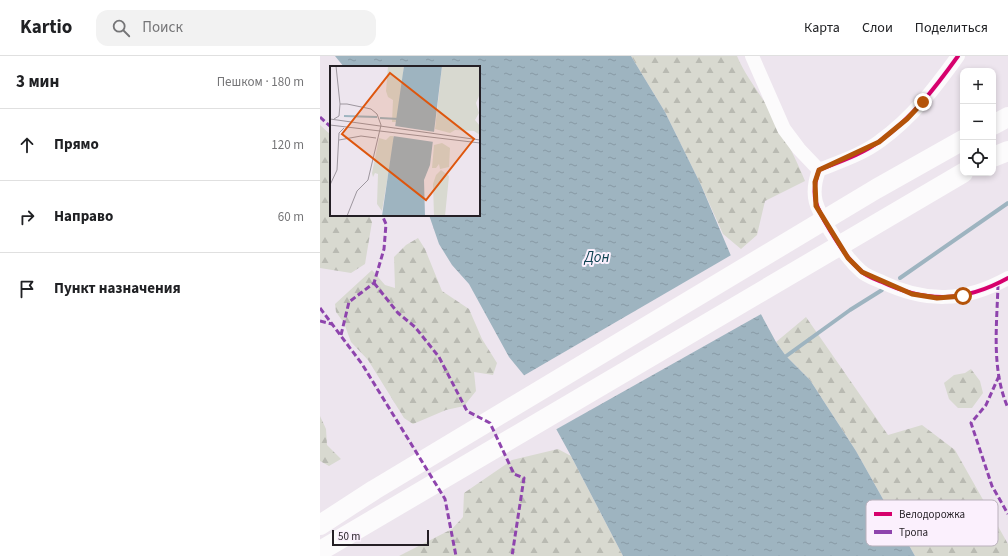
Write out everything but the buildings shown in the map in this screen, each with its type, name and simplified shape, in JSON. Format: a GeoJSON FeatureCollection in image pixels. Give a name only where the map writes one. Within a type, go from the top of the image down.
{"type":"FeatureCollection","features":[{"type":"Feature","properties":{"kind":"highway"},"geometry":{"type":"LineString","coordinates":[[996,123],[1008,117]]}},
{"type":"Feature","properties":{"kind":"highway"},"geometry":{"type":"LineString","coordinates":[[320,525],[374,490],[876,189],[960,142]]}},
{"type":"Feature","properties":{"kind":"highway"},"geometry":{"type":"LineString","coordinates":[[996,156],[1008,151]]}},
{"type":"Feature","properties":{"kind":"highway"},"geometry":{"type":"LineString","coordinates":[[320,551],[960,175]]}},
{"type":"Feature","properties":{"kind":"street"},"geometry":{"type":"LineString","coordinates":[[752,56],[784,129],[799,149],[819,170]]}},
{"type":"Feature","properties":{"kind":"street"},"geometry":{"type":"LineString","coordinates":[[958,56],[923,102],[907,119],[879,142],[819,170],[815,182],[816,206],[848,258],[862,272],[912,294],[937,298],[963,296],[998,284],[1008,278]]}},
{"type":"Feature","properties":{"kind":"green space"},"geometry":{"type":"Polygon","coordinates":[[[631,56],[737,56],[769,109],[797,162],[805,181],[765,201],[757,235],[741,249],[723,234],[665,112],[631,56]]]}},
{"type":"Feature","properties":{"kind":"green space"},"geometry":{"type":"Polygon","coordinates":[[[320,125],[330,134],[330,216],[369,216],[372,222],[365,264],[351,273],[320,268],[320,125]]]}},
{"type":"Feature","properties":{"kind":"green space"},"geometry":{"type":"Polygon","coordinates":[[[418,238],[425,249],[442,291],[469,309],[482,339],[497,363],[493,375],[474,372],[476,391],[464,406],[446,410],[413,424],[404,418],[368,360],[351,342],[344,323],[336,312],[335,304],[372,270],[385,285],[395,288],[394,257],[406,245],[418,238]]]}},
{"type":"Feature","properties":{"kind":"green space"},"geometry":{"type":"Polygon","coordinates":[[[806,317],[888,435],[922,425],[955,450],[983,500],[884,500],[856,451],[810,380],[786,356],[776,342],[806,317]]]}},
{"type":"Feature","properties":{"kind":"green space"},"geometry":{"type":"Polygon","coordinates":[[[971,369],[980,381],[983,393],[972,408],[958,408],[949,399],[944,383],[954,375],[965,373],[971,369]]]}},
{"type":"Feature","properties":{"kind":"green space"},"geometry":{"type":"Polygon","coordinates":[[[320,416],[326,429],[327,445],[341,459],[329,466],[320,461],[320,416]]]}},
{"type":"Feature","properties":{"kind":"green space"},"geometry":{"type":"Polygon","coordinates":[[[558,449],[571,456],[623,556],[399,556],[452,529],[463,517],[464,493],[512,460],[558,449]]]}},
{"type":"Feature","properties":{"kind":"green space"},"geometry":{"type":"Polygon","coordinates":[[[998,526],[1008,544],[1008,556],[915,556],[909,546],[998,546],[998,526]]]}},
{"type":"Feature","properties":{"kind":"water","name":"Дон"},"geometry":{"type":"Polygon","coordinates":[[[335,56],[631,56],[665,112],[701,185],[737,270],[776,342],[786,356],[810,380],[856,451],[884,500],[866,500],[866,546],[909,546],[915,556],[623,556],[532,385],[509,357],[469,284],[452,265],[439,244],[429,216],[480,216],[480,66],[343,66],[335,56]]]}},
{"type":"Feature","properties":{"kind":"pier"},"geometry":{"type":"Polygon","coordinates":[[[733,254],[763,313],[555,430],[523,376],[733,254]]]}},
{"type":"Feature","properties":{"kind":"waterway"},"geometry":{"type":"LineString","coordinates":[[900,278],[1008,203]]}},
{"type":"Feature","properties":{"kind":"waterway"},"geometry":{"type":"LineString","coordinates":[[782,359],[850,310],[882,290]]}},
{"type":"Feature","properties":{"kind":"marked path"},"geometry":{"type":"LineString","coordinates":[[320,117],[330,126]]}},
{"type":"Feature","properties":{"kind":"marked path"},"geometry":{"type":"LineString","coordinates":[[341,335],[349,302],[374,283],[384,249],[386,224],[382,216]]}},
{"type":"Feature","properties":{"kind":"marked path"},"geometry":{"type":"LineString","coordinates":[[374,283],[398,313],[415,327],[439,357],[467,411],[490,423],[514,474],[524,478],[512,556]]}},
{"type":"Feature","properties":{"kind":"marked path"},"geometry":{"type":"LineString","coordinates":[[998,284],[996,331],[997,362],[999,378],[1008,408]]}},
{"type":"Feature","properties":{"kind":"marked path"},"geometry":{"type":"LineString","coordinates":[[320,308],[362,364],[445,499],[456,556]]}},
{"type":"Feature","properties":{"kind":"marked path"},"geometry":{"type":"LineString","coordinates":[[320,321],[332,324]]}},
{"type":"Feature","properties":{"kind":"marked path"},"geometry":{"type":"LineString","coordinates":[[999,376],[986,405],[971,423],[992,486],[1008,514]]}},
{"type":"Feature","properties":{"kind":"cycle path"},"geometry":{"type":"LineString","coordinates":[[958,56],[941,80],[922,102],[892,132],[866,150],[819,170],[815,188],[816,202],[818,209],[831,232],[844,253],[856,267],[868,276],[898,289],[914,294],[945,297],[976,292],[1008,278]]}},
{"type":"Feature","properties":{"kind":"route"},"geometry":{"type":"LineString","coordinates":[[923,102],[907,119],[879,142],[839,162],[819,170],[815,182],[816,206],[848,258],[862,272],[912,294],[937,298],[963,296]]}}]}
